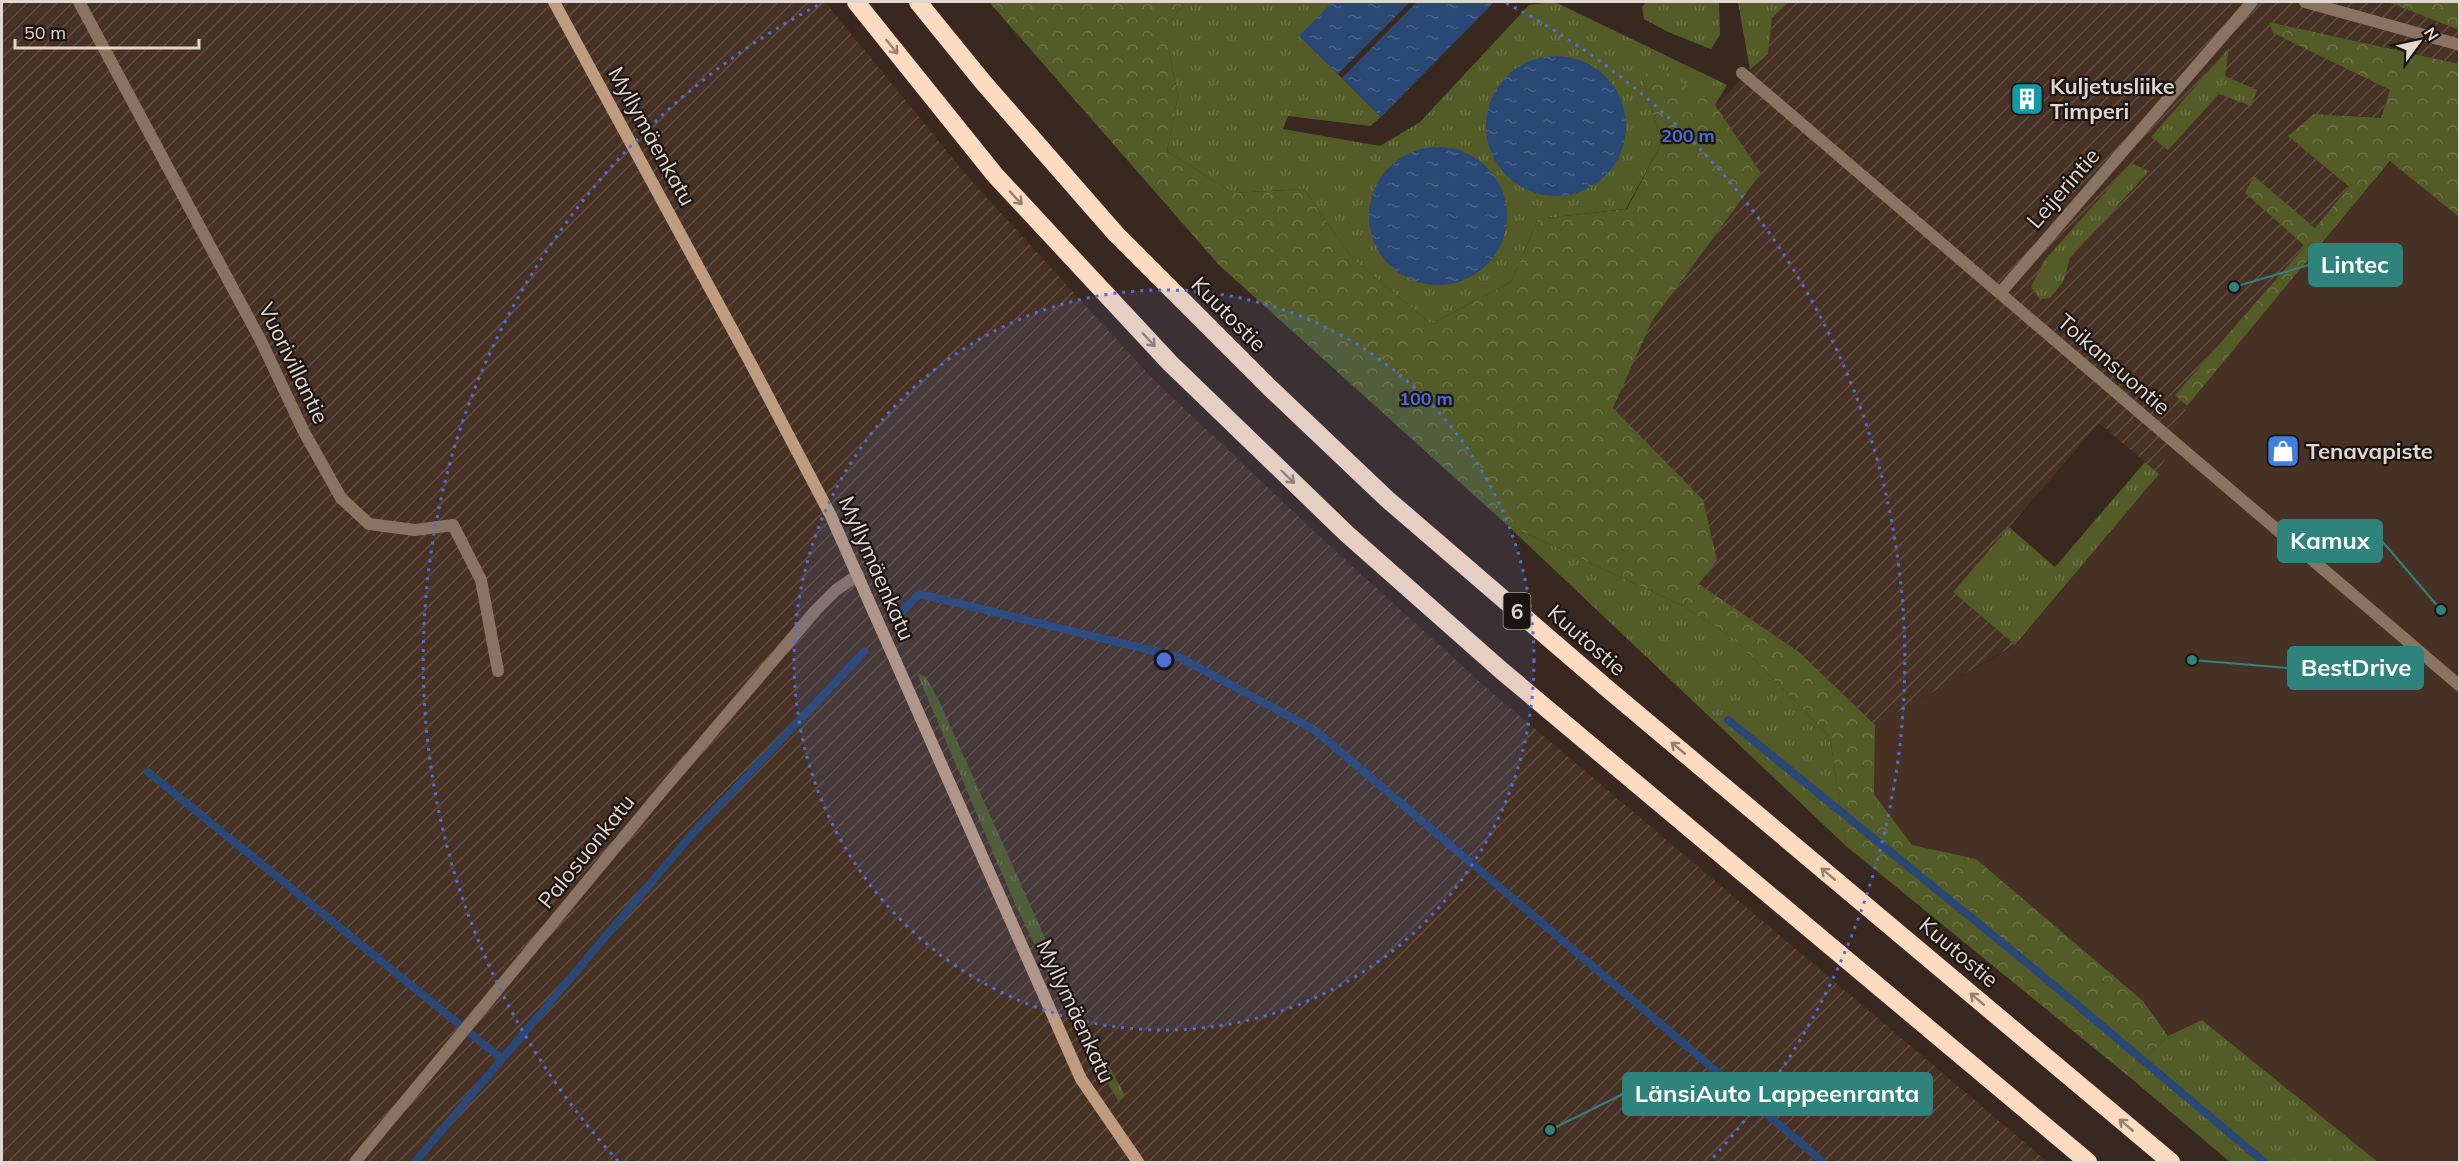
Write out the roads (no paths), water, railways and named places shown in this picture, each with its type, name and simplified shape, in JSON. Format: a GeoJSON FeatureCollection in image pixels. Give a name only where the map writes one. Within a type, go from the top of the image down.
{"type":"FeatureCollection","features":[{"type":"Feature","properties":{"kind":"highway","name":"6"},"geometry":{"type":"LineString","coordinates":[[856,2],[995,175],[1170,363],[1347,534],[1502,671],[2088,1162]]}},
{"type":"Feature","properties":{"kind":"highway","name":"Kuutostie"},"geometry":{"type":"LineString","coordinates":[[918,2],[983,82],[1116,234],[1269,387],[1387,500],[1618,698],[2171,1162]]}},
{"type":"Feature","properties":{"kind":"main road","name":"Myllymäenkatu"},"geometry":{"type":"LineString","coordinates":[[554,2],[793,441],[831,516],[1081,1079],[1138,1162]]}},
{"type":"Feature","properties":{"kind":"street","name":"Vuorivillantie"},"geometry":{"type":"LineString","coordinates":[[79,2],[261,341],[304,432],[341,498],[369,524],[415,530],[453,525],[481,580],[498,672]]}},
{"type":"Feature","properties":{"kind":"street","name":"Leijerintie"},"geometry":{"type":"LineString","coordinates":[[2000,293],[2252,2]]}},
{"type":"Feature","properties":{"kind":"street"},"geometry":{"type":"LineString","coordinates":[[2305,2],[2460,45]]}},
{"type":"Feature","properties":{"kind":"street","name":"Toikansuontie"},"geometry":{"type":"LineString","coordinates":[[1742,73],[2460,686]]}},
{"type":"Feature","properties":{"kind":"street","name":"Palosuonkatu"},"geometry":{"type":"LineString","coordinates":[[355,1162],[662,791],[816,610],[836,590],[858,575]]}},
{"type":"Feature","properties":{"kind":"water"},"geometry":{"type":"Polygon","coordinates":[[[1333,2],[1410,2],[1338,74],[1299,36],[1333,2]]]}},
{"type":"Feature","properties":{"kind":"water"},"geometry":{"type":"Polygon","coordinates":[[[1417,2],[1494,2],[1381,117],[1342,78],[1417,2]]]}},
{"type":"Feature","properties":{"kind":"water"},"geometry":{"type":"Polygon","coordinates":[[[1556,56],[1583,62],[1595,68],[1605,77],[1614,87],[1620,99],[1626,126],[1620,153],[1614,165],[1605,175],[1595,184],[1583,190],[1556,196],[1529,190],[1517,184],[1507,175],[1498,165],[1492,153],[1486,126],[1492,99],[1498,87],[1507,77],[1517,68],[1529,62],[1556,56]]]}},
{"type":"Feature","properties":{"kind":"water"},"geometry":{"type":"Polygon","coordinates":[[[1438,147],[1465,152],[1477,158],[1487,167],[1496,177],[1502,189],[1507,216],[1502,243],[1496,255],[1487,265],[1477,274],[1465,280],[1438,285],[1411,280],[1399,274],[1389,265],[1380,255],[1374,243],[1369,216],[1374,189],[1380,177],[1389,167],[1399,158],[1411,152],[1438,147]]]}},
{"type":"Feature","properties":{"kind":"waterway"},"geometry":{"type":"LineString","coordinates":[[895,619],[919,594],[1179,657],[1316,731],[1823,1162]]}},
{"type":"Feature","properties":{"kind":"waterway"},"geometry":{"type":"LineString","coordinates":[[415,1162],[693,833],[864,652]]}},
{"type":"Feature","properties":{"kind":"waterway"},"geometry":{"type":"LineString","coordinates":[[1728,720],[2032,967],[2264,1162]]}},
{"type":"Feature","properties":{"kind":"waterway"},"geometry":{"type":"LineString","coordinates":[[148,772],[502,1059]]}},
{"type":"Feature","properties":{"kind":"place","name":"Kuljetusliike Timperi"},"geometry":{"type":"Point","coordinates":[2027,99]}},
{"type":"Feature","properties":{"kind":"place","name":"Lintec"},"geometry":{"type":"Point","coordinates":[2234,287]}},
{"type":"Feature","properties":{"kind":"place","name":"Tenavapiste"},"geometry":{"type":"Point","coordinates":[2283,451]}},
{"type":"Feature","properties":{"kind":"place","name":"Kamux"},"geometry":{"type":"Point","coordinates":[2441,610]}},
{"type":"Feature","properties":{"kind":"place","name":"BestDrive"},"geometry":{"type":"Point","coordinates":[2192,660]}},
{"type":"Feature","properties":{"kind":"place","name":"LänsiAuto Lappeenranta"},"geometry":{"type":"Point","coordinates":[1550,1130]}}]}
